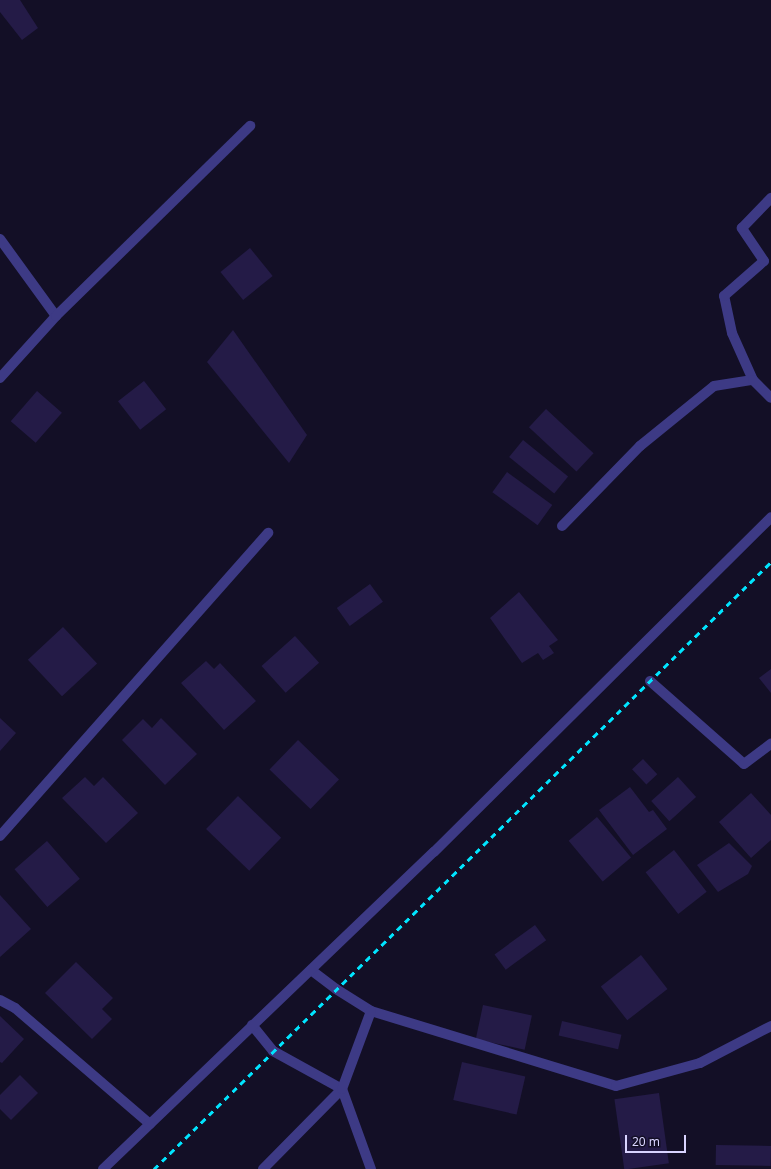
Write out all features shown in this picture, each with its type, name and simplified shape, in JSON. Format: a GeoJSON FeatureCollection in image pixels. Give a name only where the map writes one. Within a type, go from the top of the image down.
{"type":"FeatureCollection","features":[{"type":"Feature","properties":{"kind":"street"},"geometry":{"type":"LineString","coordinates":[[0,378],[56,316],[250,126]]}},
{"type":"Feature","properties":{"kind":"street"},"geometry":{"type":"LineString","coordinates":[[771,198],[742,228],[764,261],[724,296],[732,333],[753,380],[771,398]]}},
{"type":"Feature","properties":{"kind":"street"},"geometry":{"type":"LineString","coordinates":[[0,239],[56,316]]}},
{"type":"Feature","properties":{"kind":"street"},"geometry":{"type":"LineString","coordinates":[[562,526],[640,446],[714,386],[753,380]]}},
{"type":"Feature","properties":{"kind":"street"},"geometry":{"type":"LineString","coordinates":[[103,1169],[439,846],[771,517]]}},
{"type":"Feature","properties":{"kind":"street"},"geometry":{"type":"LineString","coordinates":[[0,836],[268,533]]}},
{"type":"Feature","properties":{"kind":"street"},"geometry":{"type":"LineString","coordinates":[[650,681],[744,764],[771,744]]}},
{"type":"Feature","properties":{"kind":"street"},"geometry":{"type":"LineString","coordinates":[[311,970],[336,989],[371,1011],[616,1086],[700,1063],[771,1026]]}},
{"type":"Feature","properties":{"kind":"street"},"geometry":{"type":"LineString","coordinates":[[0,1000],[15,1008],[150,1124]]}},
{"type":"Feature","properties":{"kind":"street"},"geometry":{"type":"LineString","coordinates":[[263,1169],[342,1089],[371,1011]]}},
{"type":"Feature","properties":{"kind":"street"},"geometry":{"type":"LineString","coordinates":[[252,1025],[273,1051],[342,1089],[371,1169]]}},
{"type":"Feature","properties":{"kind":"building"},"geometry":{"type":"Polygon","coordinates":[[[0,0],[20,0],[38,28],[22,40],[0,12],[0,0]]]}},
{"type":"Feature","properties":{"kind":"building"},"geometry":{"type":"Polygon","coordinates":[[[250,248],[273,276],[243,300],[220,272],[250,248]]]}},
{"type":"Feature","properties":{"kind":"building"},"geometry":{"type":"Polygon","coordinates":[[[233,330],[307,435],[289,463],[207,362],[233,330]]]}},
{"type":"Feature","properties":{"kind":"building"},"geometry":{"type":"Polygon","coordinates":[[[144,381],[166,409],[140,430],[118,401],[144,381]]]}},
{"type":"Feature","properties":{"kind":"building"},"geometry":{"type":"Polygon","coordinates":[[[37,391],[62,413],[36,443],[11,421],[37,391]]]}},
{"type":"Feature","properties":{"kind":"building"},"geometry":{"type":"Polygon","coordinates":[[[546,409],[594,453],[576,472],[529,427],[546,409]]]}},
{"type":"Feature","properties":{"kind":"building"},"geometry":{"type":"Polygon","coordinates":[[[523,440],[568,477],[554,494],[509,457],[523,440]]]}},
{"type":"Feature","properties":{"kind":"building"},"geometry":{"type":"Polygon","coordinates":[[[507,472],[552,505],[538,525],[492,492],[507,472]]]}},
{"type":"Feature","properties":{"kind":"building"},"geometry":{"type":"Polygon","coordinates":[[[370,584],[383,602],[350,626],[337,608],[370,584]]]}},
{"type":"Feature","properties":{"kind":"building"},"geometry":{"type":"Polygon","coordinates":[[[519,592],[558,640],[549,646],[554,653],[543,660],[538,653],[522,663],[490,618],[519,592]]]}},
{"type":"Feature","properties":{"kind":"building"},"geometry":{"type":"Polygon","coordinates":[[[63,627],[97,664],[62,696],[28,660],[63,627]]]}},
{"type":"Feature","properties":{"kind":"building"},"geometry":{"type":"Polygon","coordinates":[[[295,636],[319,663],[286,693],[262,666],[295,636]]]}},
{"type":"Feature","properties":{"kind":"building"},"geometry":{"type":"Polygon","coordinates":[[[206,661],[214,669],[220,663],[256,701],[224,730],[181,683],[206,661]]]}},
{"type":"Feature","properties":{"kind":"building"},"geometry":{"type":"Polygon","coordinates":[[[771,669],[771,693],[759,678],[771,669]]]}},
{"type":"Feature","properties":{"kind":"building"},"geometry":{"type":"Polygon","coordinates":[[[0,718],[16,733],[0,751],[0,718]]]}},
{"type":"Feature","properties":{"kind":"building"},"geometry":{"type":"Polygon","coordinates":[[[161,718],[197,754],[165,785],[122,740],[143,719],[152,728],[161,718]]]}},
{"type":"Feature","properties":{"kind":"building"},"geometry":{"type":"Polygon","coordinates":[[[298,740],[339,780],[311,809],[270,769],[298,740]]]}},
{"type":"Feature","properties":{"kind":"building"},"geometry":{"type":"Polygon","coordinates":[[[643,759],[657,774],[646,785],[632,769],[643,759]]]}},
{"type":"Feature","properties":{"kind":"building"},"geometry":{"type":"Polygon","coordinates":[[[85,777],[94,786],[103,777],[138,813],[106,843],[62,798],[85,777]]]}},
{"type":"Feature","properties":{"kind":"building"},"geometry":{"type":"Polygon","coordinates":[[[678,777],[696,797],[669,821],[651,801],[678,777]]]}},
{"type":"Feature","properties":{"kind":"building"},"geometry":{"type":"Polygon","coordinates":[[[630,787],[649,812],[653,810],[667,829],[633,855],[599,810],[630,787]]]}},
{"type":"Feature","properties":{"kind":"building"},"geometry":{"type":"Polygon","coordinates":[[[751,793],[771,815],[771,840],[751,858],[719,822],[751,793]]]}},
{"type":"Feature","properties":{"kind":"building"},"geometry":{"type":"Polygon","coordinates":[[[238,796],[281,838],[249,871],[206,829],[238,796]]]}},
{"type":"Feature","properties":{"kind":"building"},"geometry":{"type":"Polygon","coordinates":[[[597,817],[631,858],[603,881],[569,841],[597,817]]]}},
{"type":"Feature","properties":{"kind":"building"},"geometry":{"type":"Polygon","coordinates":[[[47,841],[80,879],[47,907],[15,869],[47,841]]]}},
{"type":"Feature","properties":{"kind":"building"},"geometry":{"type":"Polygon","coordinates":[[[729,843],[752,866],[748,874],[718,892],[697,865],[729,843]]]}},
{"type":"Feature","properties":{"kind":"building"},"geometry":{"type":"Polygon","coordinates":[[[674,850],[707,892],[678,914],[646,872],[674,850]]]}},
{"type":"Feature","properties":{"kind":"building"},"geometry":{"type":"Polygon","coordinates":[[[0,895],[31,929],[0,957],[0,895]]]}},
{"type":"Feature","properties":{"kind":"building"},"geometry":{"type":"Polygon","coordinates":[[[535,925],[546,940],[506,970],[495,954],[535,925]]]}},
{"type":"Feature","properties":{"kind":"building"},"geometry":{"type":"Polygon","coordinates":[[[641,955],[667,989],[627,1020],[601,986],[641,955]]]}},
{"type":"Feature","properties":{"kind":"building"},"geometry":{"type":"Polygon","coordinates":[[[76,962],[113,998],[102,1009],[112,1019],[92,1039],[45,993],[76,962]]]}},
{"type":"Feature","properties":{"kind":"building"},"geometry":{"type":"Polygon","coordinates":[[[483,1005],[532,1015],[525,1050],[476,1039],[483,1005]]]}},
{"type":"Feature","properties":{"kind":"building"},"geometry":{"type":"Polygon","coordinates":[[[0,1016],[24,1039],[2,1063],[0,1062],[0,1016]]]}},
{"type":"Feature","properties":{"kind":"building"},"geometry":{"type":"Polygon","coordinates":[[[562,1021],[621,1035],[618,1049],[559,1036],[562,1021]]]}},
{"type":"Feature","properties":{"kind":"building"},"geometry":{"type":"Polygon","coordinates":[[[462,1062],[525,1077],[517,1115],[453,1100],[462,1062]]]}},
{"type":"Feature","properties":{"kind":"building"},"geometry":{"type":"Polygon","coordinates":[[[20,1075],[38,1093],[11,1120],[0,1109],[0,1095],[20,1075]]]}},
{"type":"Feature","properties":{"kind":"building"},"geometry":{"type":"Polygon","coordinates":[[[659,1093],[669,1163],[624,1169],[614,1099],[659,1093]]]}},
{"type":"Feature","properties":{"kind":"building"},"geometry":{"type":"Polygon","coordinates":[[[716,1145],[771,1146],[771,1166],[716,1165],[716,1145]]]}},
{"type":"Feature","properties":{"kind":"railway"},"geometry":{"type":"LineString","coordinates":[[154,1169],[771,562]]}}]}
